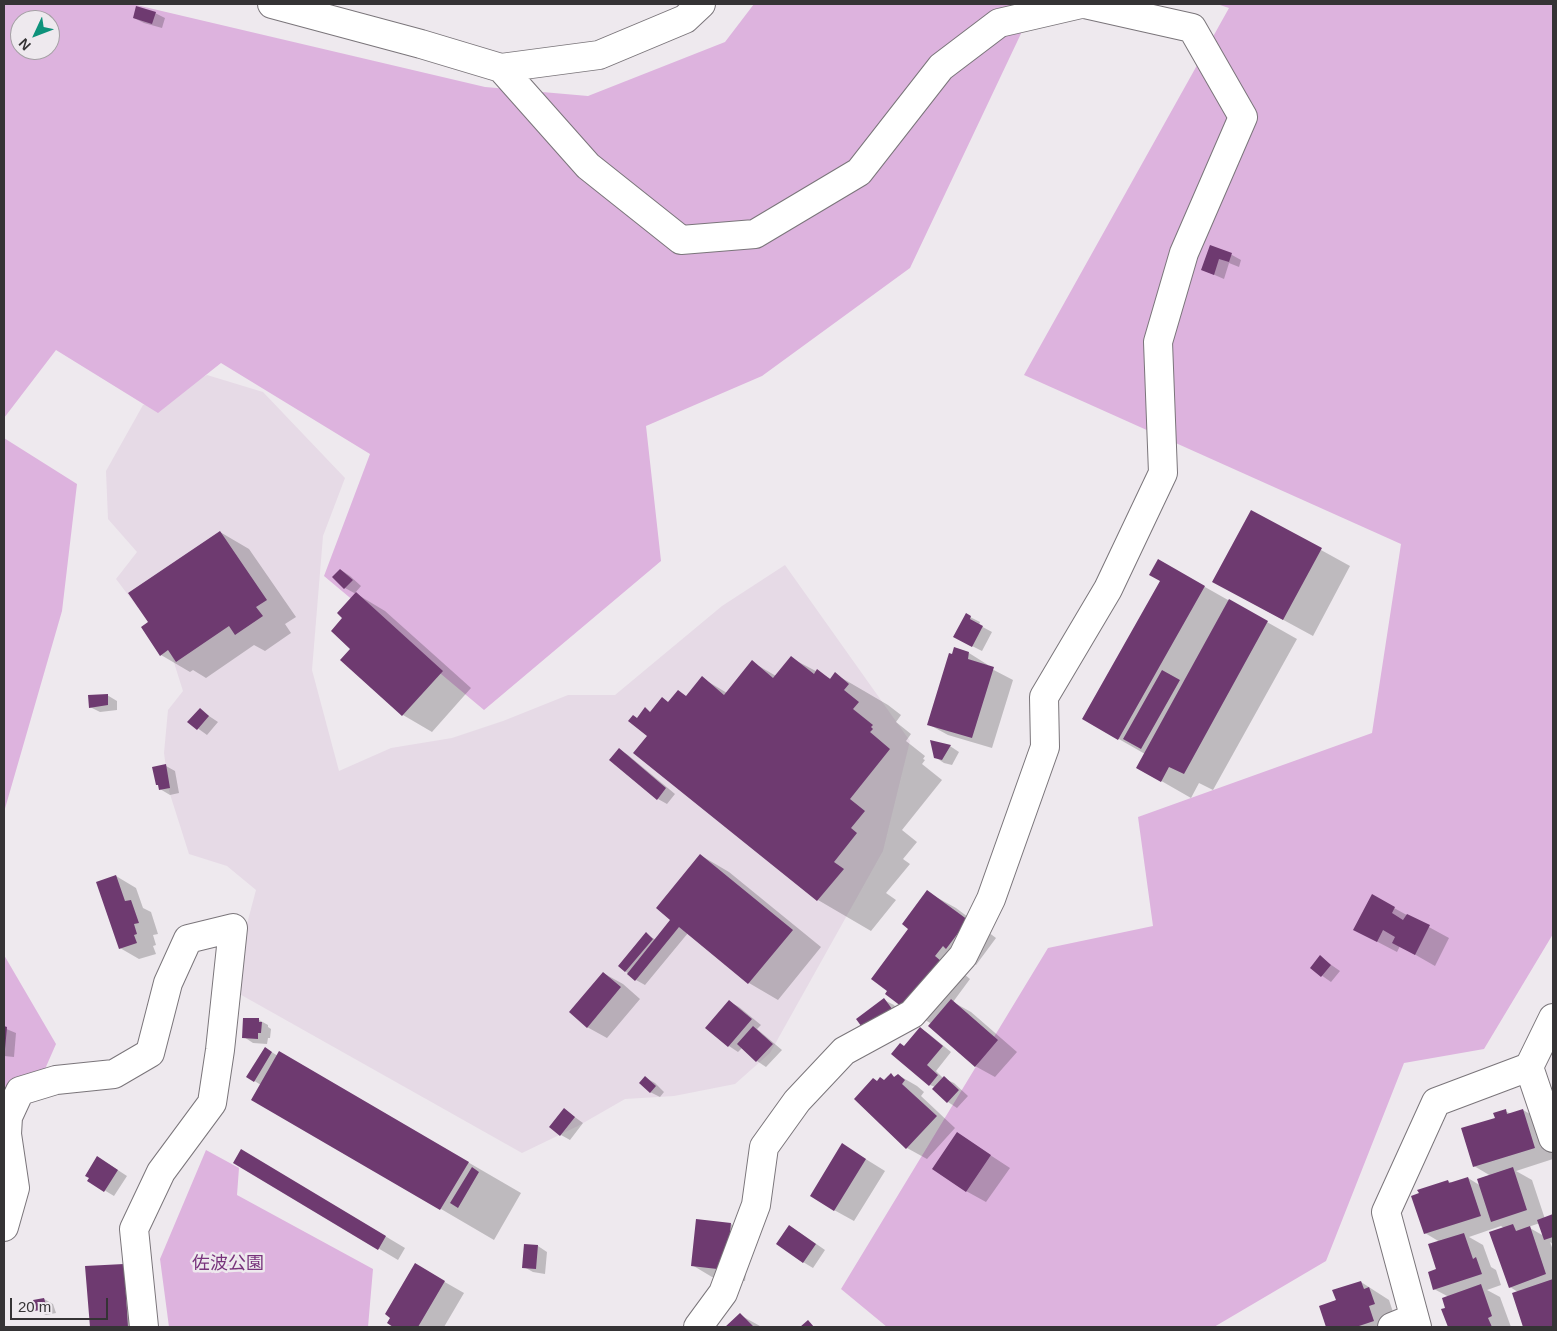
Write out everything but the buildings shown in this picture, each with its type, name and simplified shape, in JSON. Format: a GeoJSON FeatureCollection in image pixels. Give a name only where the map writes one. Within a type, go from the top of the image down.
{"type":"FeatureCollection","features":[{"type":"Feature","properties":{"kind":"street"},"geometry":{"type":"LineString","coordinates":[[272,4],[421,44],[501,68],[599,55],[685,19],[701,4]]}},
{"type":"Feature","properties":{"kind":"street"},"geometry":{"type":"LineString","coordinates":[[501,68],[588,166],[681,240],[755,234],[859,172],[941,67],[998,23],[1081,4]]}},
{"type":"Feature","properties":{"kind":"street"},"geometry":{"type":"LineString","coordinates":[[698,1327],[723,1293],[753,1214],[756,1205],[764,1147],[797,1101],[844,1050],[912,1014],[962,956],[991,899],[1045,747],[1044,697],[1108,589],[1163,473],[1158,342],[1184,253],[1244,117],[1192,28],[1085,4]]}},
{"type":"Feature","properties":{"kind":"street"},"geometry":{"type":"LineString","coordinates":[[4,1226],[14,1188],[7,1134],[8,1117],[20,1092],[56,1080],[114,1074],[150,1054],[168,983],[188,939],[233,928],[220,1050],[212,1103],[162,1172],[134,1229],[144,1327]]}},
{"type":"Feature","properties":{"kind":"street"},"geometry":{"type":"LineString","coordinates":[[1408,1324],[1386,1212],[1436,1102],[1529,1067],[1553,1018]]}},
{"type":"Feature","properties":{"kind":"street"},"geometry":{"type":"LineString","coordinates":[[1529,1067],[1553,1138]]}},
{"type":"Feature","properties":{"kind":"shaded area"},"geometry":{"type":"Polygon","coordinates":[[[207,375],[263,392],[345,478],[323,536],[312,670],[339,771],[391,748],[452,738],[503,721],[568,695],[615,695],[722,606],[785,565],[910,741],[883,851],[770,1053],[735,1084],[674,1096],[625,1099],[578,1126],[522,1153],[236,992],[235,969],[256,890],[227,866],[189,854],[169,791],[164,753],[168,710],[183,691],[170,650],[116,579],[137,552],[108,519],[106,471],[143,405],[207,375]]]}},
{"type":"Feature","properties":{"kind":"green space"},"geometry":{"type":"Polygon","coordinates":[[[4,4],[132,4],[485,87],[588,96],[725,42],[754,4],[1035,4],[910,268],[762,376],[646,426],[661,561],[484,710],[324,576],[370,454],[221,363],[158,413],[56,350],[4,418],[4,4]]]}},
{"type":"Feature","properties":{"kind":"green space"},"geometry":{"type":"Polygon","coordinates":[[[1217,4],[1553,4],[1553,934],[1484,1049],[1404,1063],[1326,1261],[1214,1327],[887,1327],[841,1289],[1048,948],[1153,926],[1138,817],[1372,733],[1401,544],[1024,375],[1229,8],[1217,4]]]}},
{"type":"Feature","properties":{"kind":"green space"},"geometry":{"type":"Polygon","coordinates":[[[4,438],[77,484],[62,611],[4,812],[4,438]]]}},
{"type":"Feature","properties":{"kind":"green space"},"geometry":{"type":"Polygon","coordinates":[[[4,955],[56,1044],[13,1142],[4,1141],[4,955]]]}},
{"type":"Feature","properties":{"kind":"green space","name":"佐波公園"},"geometry":{"type":"Polygon","coordinates":[[[206,1150],[239,1168],[237,1195],[373,1269],[368,1327],[169,1327],[160,1259],[206,1150]]]}}]}
